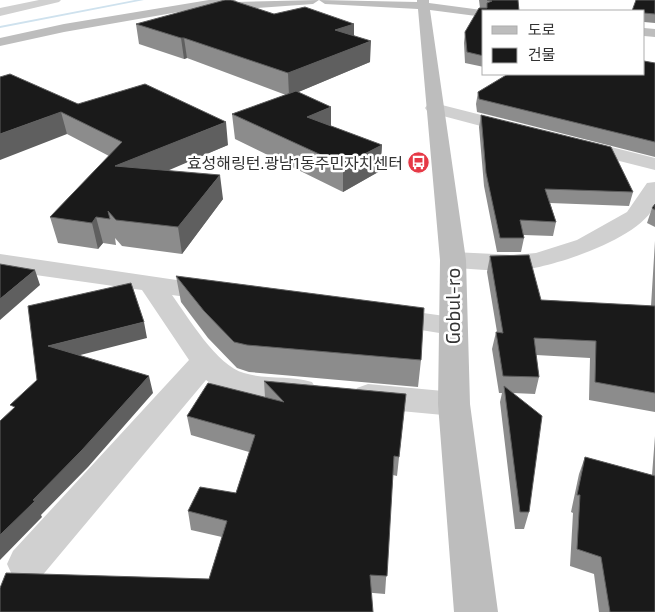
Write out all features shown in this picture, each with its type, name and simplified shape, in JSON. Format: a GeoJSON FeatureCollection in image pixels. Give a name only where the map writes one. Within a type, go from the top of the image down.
{"type":"FeatureCollection","features":[{"type":"Feature","properties":{"kind":"street"},"geometry":{"type":"LineString","coordinates":[[0,12],[55,0]]}},
{"type":"Feature","properties":{"kind":"street"},"geometry":{"type":"LineString","coordinates":[[0,42],[64,28],[230,0]]}},
{"type":"Feature","properties":{"kind":"street"},"geometry":{"type":"LineString","coordinates":[[164,12],[313,0]]}},
{"type":"Feature","properties":{"kind":"street"},"geometry":{"type":"LineString","coordinates":[[325,0],[423,3],[482,13]]}},
{"type":"Feature","properties":{"kind":"street","name":"Gobul-ro"},"geometry":{"type":"LineString","coordinates":[[423,3],[453,260],[454,404],[476,612]]}},
{"type":"Feature","properties":{"kind":"street"},"geometry":{"type":"LineString","coordinates":[[434,108],[530,132]]}},
{"type":"Feature","properties":{"kind":"street"},"geometry":{"type":"LineString","coordinates":[[559,140],[655,164]]}},
{"type":"Feature","properties":{"kind":"street"},"geometry":{"type":"LineString","coordinates":[[453,260],[514,263],[539,260],[586,245],[635,217],[655,188]]}},
{"type":"Feature","properties":{"kind":"street"},"geometry":{"type":"LineString","coordinates":[[0,262],[238,296]]}},
{"type":"Feature","properties":{"kind":"street"},"geometry":{"type":"LineString","coordinates":[[151,284],[206,360],[224,378],[249,386],[454,404]]}},
{"type":"Feature","properties":{"kind":"street"},"geometry":{"type":"LineString","coordinates":[[364,314],[452,326]]}},
{"type":"Feature","properties":{"kind":"street"},"geometry":{"type":"LineString","coordinates":[[26,564],[206,360]]}},
{"type":"Feature","properties":{"kind":"building"},"geometry":{"type":"Polygon","coordinates":[[[231,0],[274,14],[305,7],[354,24],[335,30],[371,41],[288,73],[136,24],[231,0]]]}},
{"type":"Feature","properties":{"kind":"building"},"geometry":{"type":"Polygon","coordinates":[[[487,0],[518,0],[519,10],[482,10],[482,56],[467,52],[465,32],[479,8],[487,8],[487,3],[492,1],[487,0]]]}},
{"type":"Feature","properties":{"kind":"building"},"geometry":{"type":"Polygon","coordinates":[[[636,0],[655,0],[655,14],[645,13],[645,10],[632,10],[636,0]]]}},
{"type":"Feature","properties":{"kind":"building"},"geometry":{"type":"Polygon","coordinates":[[[645,61],[655,63],[655,142],[479,99],[478,92],[506,75],[645,75],[645,61]]]}},
{"type":"Feature","properties":{"kind":"building"},"geometry":{"type":"Polygon","coordinates":[[[10,74],[78,104],[145,84],[226,122],[115,166],[220,175],[178,227],[116,220],[108,211],[110,219],[96,217],[92,223],[50,217],[122,142],[61,112],[0,134],[0,77],[10,74]]]}},
{"type":"Feature","properties":{"kind":"building"},"geometry":{"type":"Polygon","coordinates":[[[296,91],[331,107],[307,117],[382,145],[343,165],[232,114],[296,91]]]}},
{"type":"Feature","properties":{"kind":"building"},"geometry":{"type":"Polygon","coordinates":[[[481,115],[611,147],[633,192],[545,189],[556,222],[520,220],[524,238],[500,238],[486,173],[481,115]]]}},
{"type":"Feature","properties":{"kind":"building"},"geometry":{"type":"Polygon","coordinates":[[[529,255],[541,300],[655,306],[655,393],[595,382],[596,341],[534,338],[539,377],[503,376],[496,332],[503,333],[490,256],[529,255]]]}},
{"type":"Feature","properties":{"kind":"building"},"geometry":{"type":"Polygon","coordinates":[[[0,264],[35,270],[0,299],[0,264]]]}},
{"type":"Feature","properties":{"kind":"building"},"geometry":{"type":"Polygon","coordinates":[[[176,276],[424,308],[421,360],[247,345],[234,342],[204,311],[176,276]]]}},
{"type":"Feature","properties":{"kind":"building"},"geometry":{"type":"Polygon","coordinates":[[[131,283],[144,322],[48,346],[149,376],[82,450],[33,500],[35,501],[0,535],[0,421],[15,407],[10,405],[37,380],[28,306],[131,283]]]}},
{"type":"Feature","properties":{"kind":"building"},"geometry":{"type":"Polygon","coordinates":[[[264,381],[406,394],[399,457],[394,456],[387,576],[370,575],[373,612],[0,612],[0,588],[6,573],[209,579],[227,521],[188,511],[200,487],[236,493],[255,435],[187,416],[208,383],[284,402],[264,381]]]}},
{"type":"Feature","properties":{"kind":"building"},"geometry":{"type":"Polygon","coordinates":[[[504,386],[542,416],[529,512],[520,512],[504,386]]]}},
{"type":"Feature","properties":{"kind":"building"},"geometry":{"type":"Polygon","coordinates":[[[585,457],[655,476],[655,612],[610,612],[601,557],[577,549],[580,495],[577,495],[585,457]]]}},
{"type":"Feature","properties":{"kind":"waterway"},"geometry":{"type":"LineString","coordinates":[[0,27],[142,0]]}},
{"type":"Feature","properties":{"kind":"place","name":"효성해링턴.광남1동주민자치센터"},"geometry":{"type":"Point","coordinates":[419,163]}}]}
